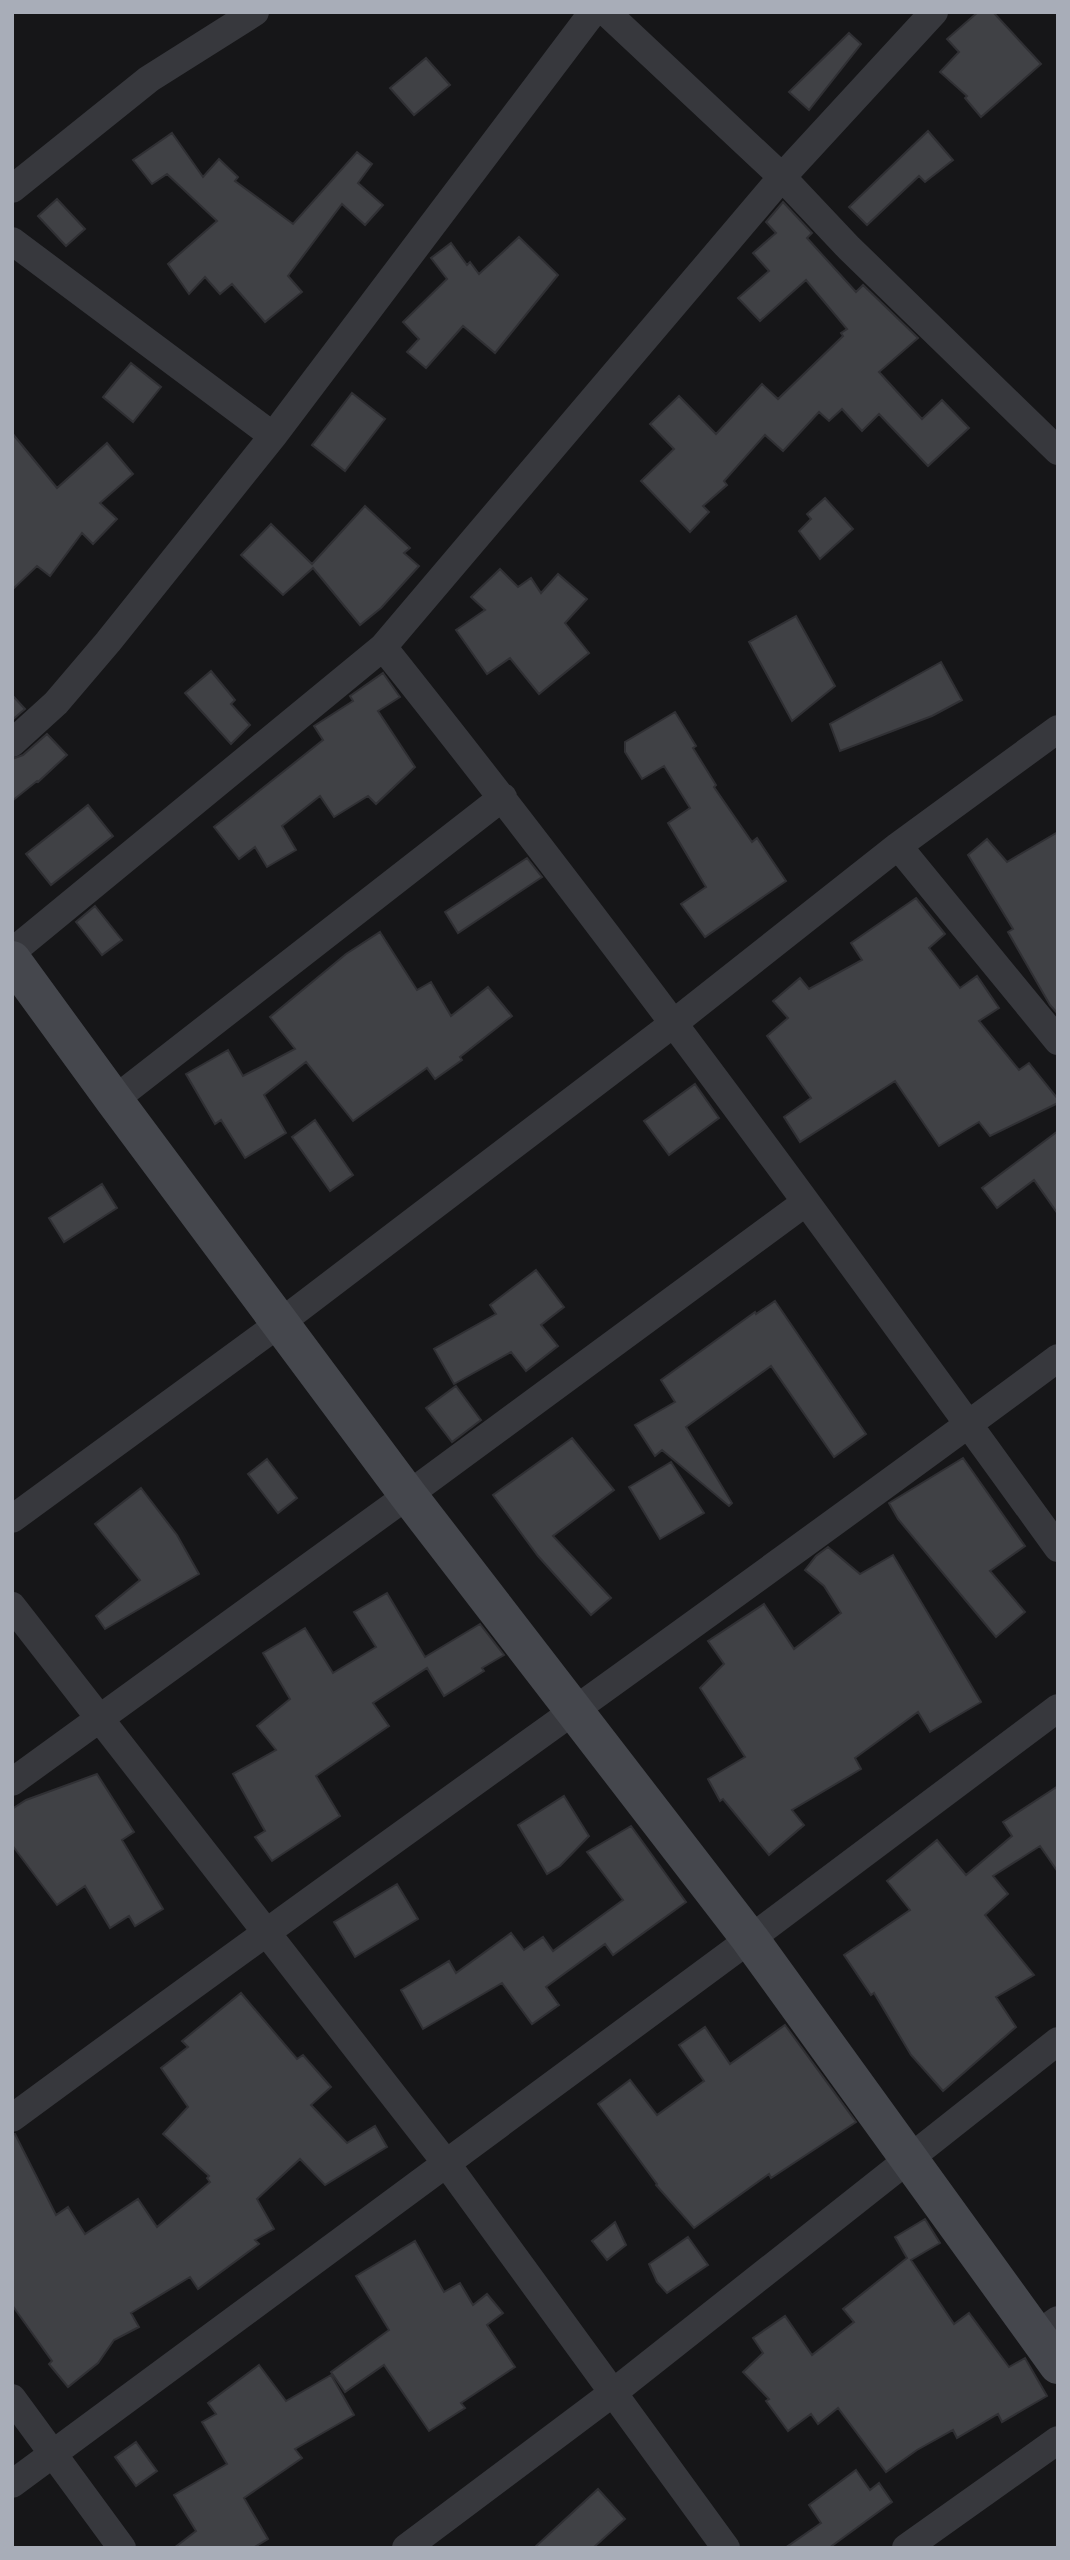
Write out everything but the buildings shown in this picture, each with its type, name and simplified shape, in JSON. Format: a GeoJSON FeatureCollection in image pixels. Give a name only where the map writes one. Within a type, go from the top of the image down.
{"type":"FeatureCollection","features":[{"type":"Feature","properties":{"kind":"street"},"geometry":{"type":"LineString","coordinates":[[12,189],[149,79],[255,12]]}},
{"type":"Feature","properties":{"kind":"street"},"geometry":{"type":"LineString","coordinates":[[12,743],[56,703],[100,652],[272,436],[593,12]]}},
{"type":"Feature","properties":{"kind":"street"},"geometry":{"type":"LineString","coordinates":[[606,12],[782,177],[859,257],[1058,451]]}},
{"type":"Feature","properties":{"kind":"street"},"geometry":{"type":"LineString","coordinates":[[12,952],[383,647],[782,177],[934,12]]}},
{"type":"Feature","properties":{"kind":"street"},"geometry":{"type":"LineString","coordinates":[[12,241],[272,436]]}},
{"type":"Feature","properties":{"kind":"street"},"geometry":{"type":"LineString","coordinates":[[383,647],[503,797],[674,1023],[1058,1548]]}},
{"type":"Feature","properties":{"kind":"street"},"geometry":{"type":"LineString","coordinates":[[12,1519],[280,1323],[674,1023],[898,846],[1058,729]]}},
{"type":"Feature","properties":{"kind":"street"},"geometry":{"type":"LineString","coordinates":[[114,1100],[503,797]]}},
{"type":"Feature","properties":{"kind":"street"},"geometry":{"type":"LineString","coordinates":[[898,846],[1058,1041]]}},
{"type":"Feature","properties":{"kind":"street"},"geometry":{"type":"LineString","coordinates":[[12,960],[408,1495],[750,1939],[908,2158],[1051,2340]]}},
{"type":"Feature","properties":{"kind":"street"},"geometry":{"type":"LineString","coordinates":[[12,1782],[806,1202]]}},
{"type":"Feature","properties":{"kind":"street"},"geometry":{"type":"LineString","coordinates":[[12,2118],[1058,1358]]}},
{"type":"Feature","properties":{"kind":"street"},"geometry":{"type":"LineString","coordinates":[[12,1606],[446,2163],[726,2548]]}},
{"type":"Feature","properties":{"kind":"street"},"geometry":{"type":"LineString","coordinates":[[12,2484],[1058,1708]]}},
{"type":"Feature","properties":{"kind":"street"},"geometry":{"type":"LineString","coordinates":[[406,2548],[614,2392],[1058,2042]]}},
{"type":"Feature","properties":{"kind":"street"},"geometry":{"type":"LineString","coordinates":[[12,2398],[122,2548]]}},
{"type":"Feature","properties":{"kind":"street"},"geometry":{"type":"LineString","coordinates":[[906,2548],[1058,2440]]}}]}
